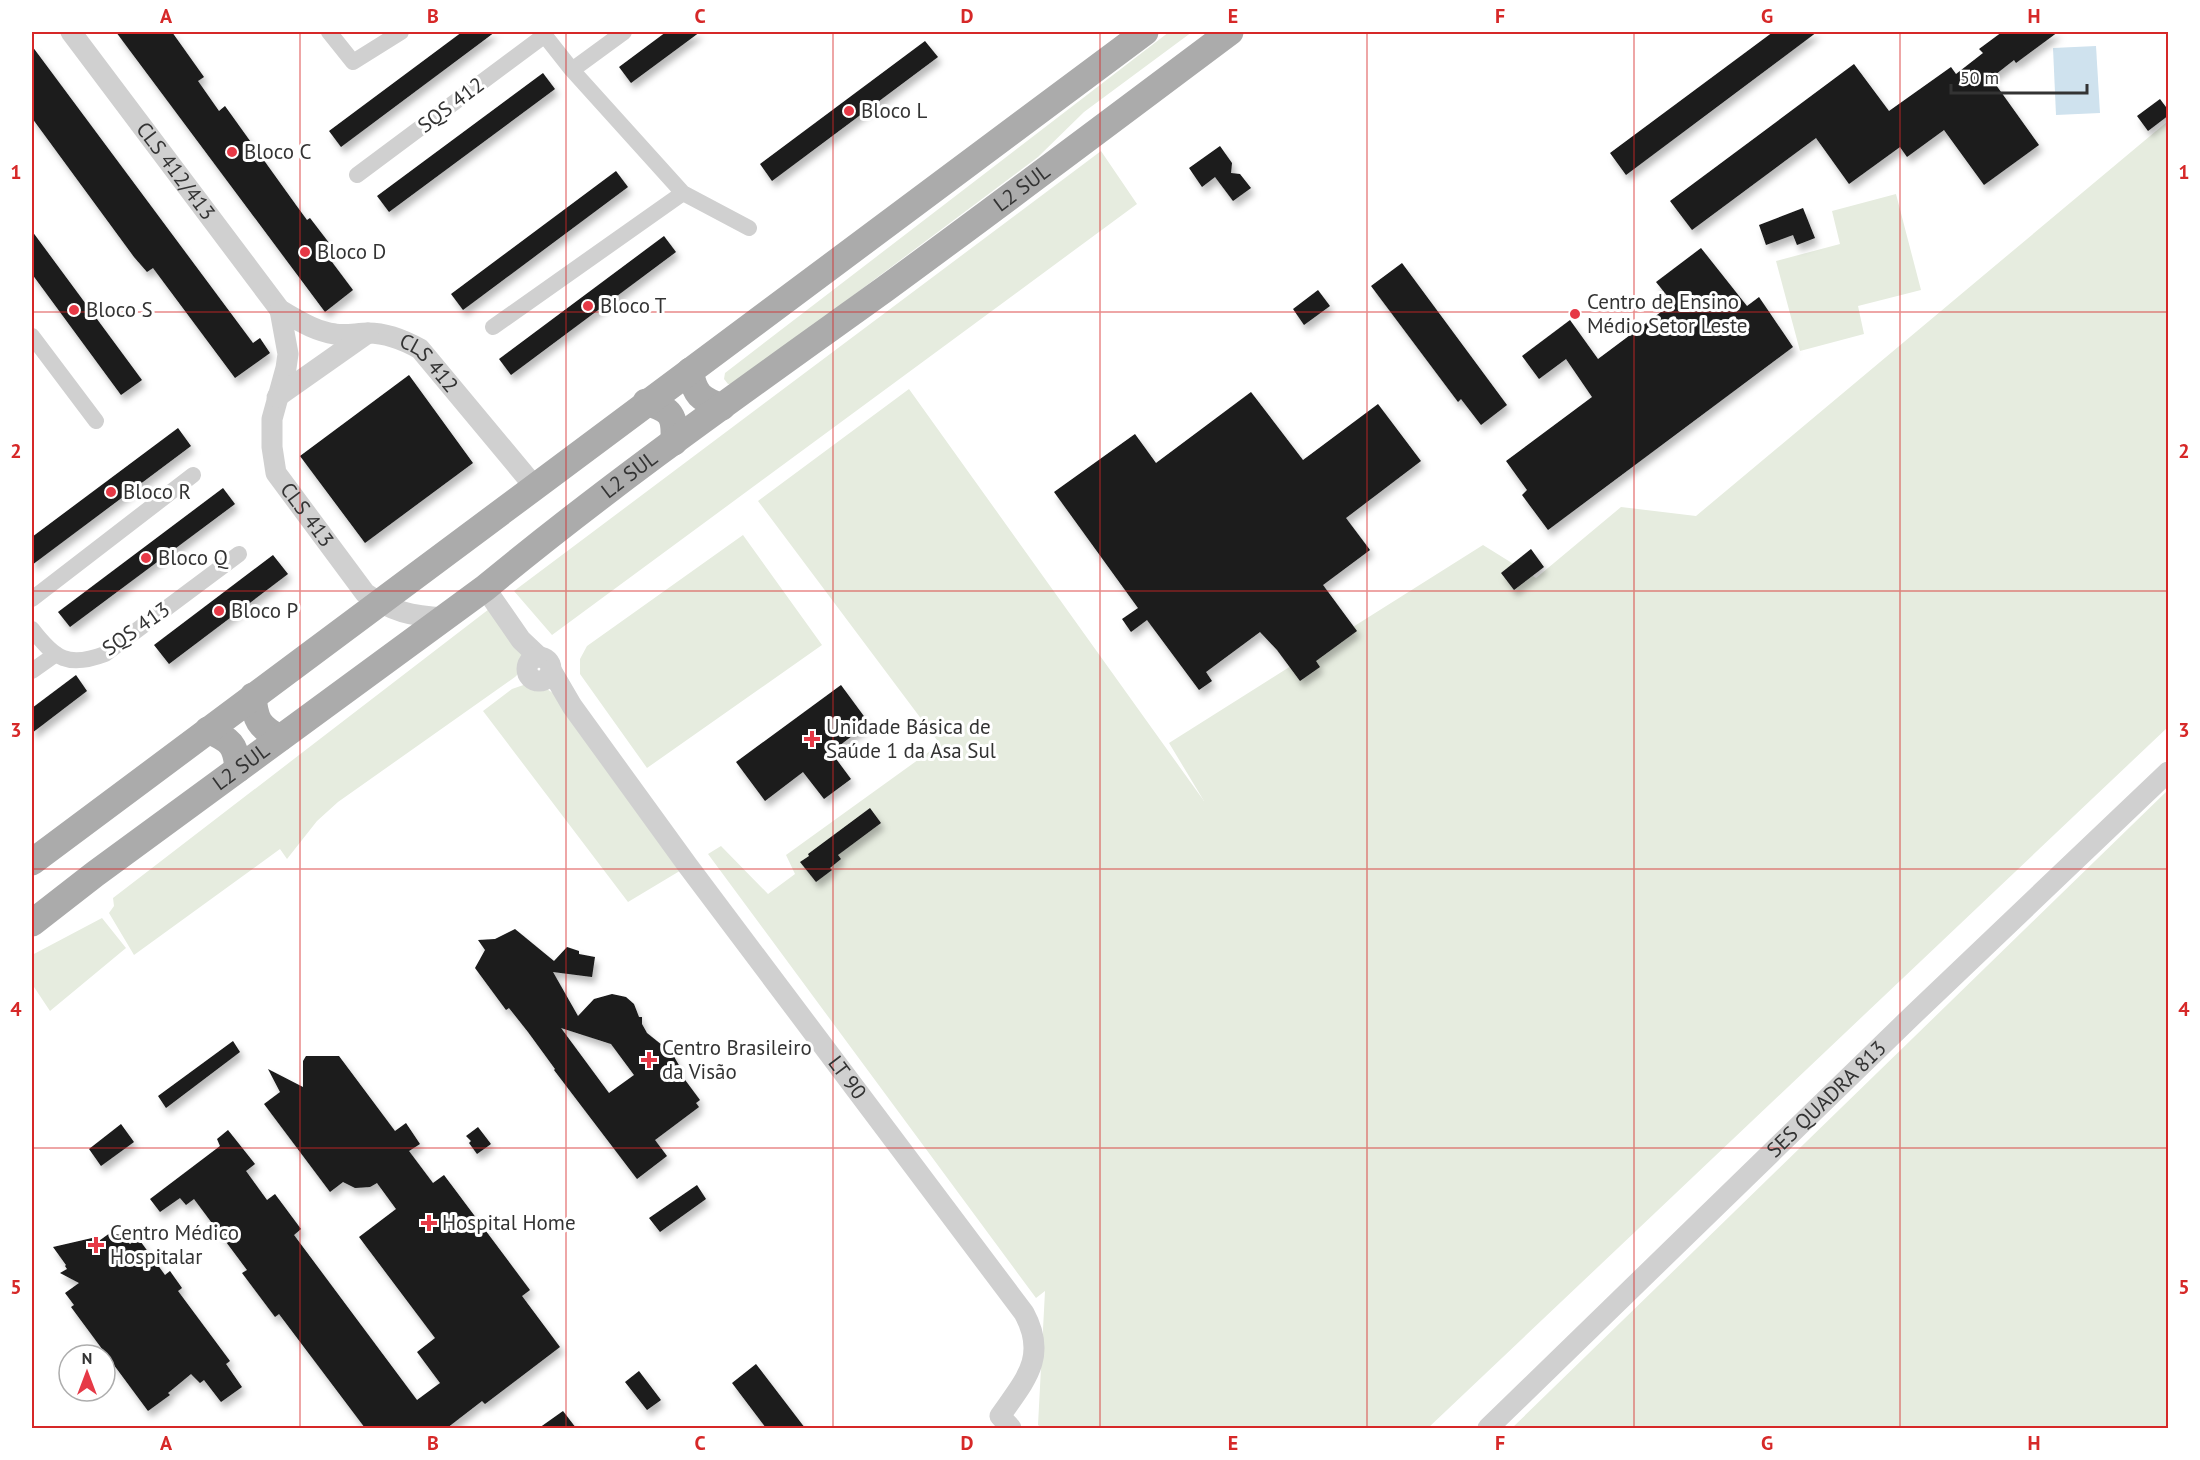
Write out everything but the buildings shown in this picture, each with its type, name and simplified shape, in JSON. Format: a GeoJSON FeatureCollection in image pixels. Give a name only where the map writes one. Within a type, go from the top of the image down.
{"type":"FeatureCollection","features":[{"type":"Feature","properties":{"kind":"main road"},"geometry":{"type":"LineString","coordinates":[[32,862],[1144,32]]}},
{"type":"Feature","properties":{"kind":"main road","name":"L2 SUL"},"geometry":{"type":"LineString","coordinates":[[32,923],[444,618],[531,549],[674,442],[1230,32]]}},
{"type":"Feature","properties":{"kind":"main road"},"geometry":{"type":"LineString","coordinates":[[690,372],[693,387],[698,395],[707,402],[722,407]]}},
{"type":"Feature","properties":{"kind":"main road"},"geometry":{"type":"LineString","coordinates":[[646,402],[662,407],[670,413],[675,424],[674,442]]}},
{"type":"Feature","properties":{"kind":"main road"},"geometry":{"type":"LineString","coordinates":[[253,696],[254,713],[259,724],[267,732],[280,738]]}},
{"type":"Feature","properties":{"kind":"main road"},"geometry":{"type":"LineString","coordinates":[[208,730],[232,744],[237,753],[238,769]]}},
{"type":"Feature","properties":{"kind":"street","name":"CLS 412/413"},"geometry":{"type":"LineString","coordinates":[[70,32],[280,310]]}},
{"type":"Feature","properties":{"kind":"street"},"geometry":{"type":"LineString","coordinates":[[329,32],[353,62],[401,32]]}},
{"type":"Feature","properties":{"kind":"street"},"geometry":{"type":"LineString","coordinates":[[572,70],[624,32]]}},
{"type":"Feature","properties":{"kind":"street","name":"SQS 412"},"geometry":{"type":"LineString","coordinates":[[357,175],[543,33],[572,70],[683,193],[749,228]]}},
{"type":"Feature","properties":{"kind":"street"},"geometry":{"type":"LineString","coordinates":[[493,327],[683,193]]}},
{"type":"Feature","properties":{"kind":"street","name":"CLS 412"},"geometry":{"type":"LineString","coordinates":[[280,310],[311,328],[336,334],[368,333],[404,340],[420,349],[534,486]]}},
{"type":"Feature","properties":{"kind":"street","name":"CLS 413"},"geometry":{"type":"LineString","coordinates":[[280,310],[288,354],[272,419],[272,447],[276,472],[365,593],[379,603],[406,614],[444,618]]}},
{"type":"Feature","properties":{"kind":"street"},"geometry":{"type":"LineString","coordinates":[[277,397],[368,333]]}},
{"type":"Feature","properties":{"kind":"street"},"geometry":{"type":"LineString","coordinates":[[32,336],[96,420]]}},
{"type":"Feature","properties":{"kind":"street"},"geometry":{"type":"LineString","coordinates":[[32,599],[192,475]]}},
{"type":"Feature","properties":{"kind":"street","name":"SQS 413"},"geometry":{"type":"LineString","coordinates":[[56,654],[70,661],[88,660],[105,654],[238,554]]}},
{"type":"Feature","properties":{"kind":"street","name":"LT 90"},"geometry":{"type":"LineString","coordinates":[[484,588],[540,668],[572,706],[688,866],[1024,1313],[1035,1337],[1035,1352],[1028,1374],[1000,1416],[1011,1428]]}},
{"type":"Feature","properties":{"kind":"street"},"geometry":{"type":"LineString","coordinates":[[32,629],[56,654],[32,671]]}},
{"type":"Feature","properties":{"kind":"street","name":"SES QUADRA 813"},"geometry":{"type":"LineString","coordinates":[[1488,1428],[1913,1015],[2169,772]]}},
{"type":"Feature","properties":{"kind":"shaded area"},"geometry":{"type":"Polygon","coordinates":[[[1169,32],[1192,32],[1084,112],[1038,157],[735,384],[728,384],[724,379],[725,373],[1169,32]]]}},
{"type":"Feature","properties":{"kind":"shaded area"},"geometry":{"type":"Polygon","coordinates":[[[2168,121],[2168,727],[1428,1428],[1042,1428],[1038,1425],[1045,1291],[1036,1298],[708,854],[721,846],[768,894],[795,874],[786,855],[940,744],[758,501],[909,389],[1204,801],[1169,743],[1483,545],[1536,578],[1621,507],[1696,516],[2168,121]]]}},
{"type":"Feature","properties":{"kind":"shaded area"},"geometry":{"type":"Polygon","coordinates":[[[1101,151],[1137,204],[552,635],[514,591],[1101,151]]]}},
{"type":"Feature","properties":{"kind":"shaded area"},"geometry":{"type":"Polygon","coordinates":[[[1896,194],[1921,290],[1858,306],[1864,334],[1800,351],[1776,261],[1840,244],[1832,211],[1896,194]]]}},
{"type":"Feature","properties":{"kind":"shaded area"},"geometry":{"type":"Polygon","coordinates":[[[743,535],[822,645],[647,768],[580,674],[580,659],[587,646],[743,535]]]}},
{"type":"Feature","properties":{"kind":"shaded area"},"geometry":{"type":"Polygon","coordinates":[[[493,606],[526,661],[524,668],[515,677],[338,802],[317,821],[287,859],[280,849],[134,955],[109,913],[114,906],[113,898],[493,606]]]}},
{"type":"Feature","properties":{"kind":"shaded area"},"geometry":{"type":"Polygon","coordinates":[[[535,681],[572,706],[688,866],[628,902],[483,711],[512,689],[535,681]]]}},
{"type":"Feature","properties":{"kind":"shaded area"},"geometry":{"type":"Polygon","coordinates":[[[2168,790],[2168,1428],[1512,1428],[2168,790]]]}},
{"type":"Feature","properties":{"kind":"shaded area"},"geometry":{"type":"Polygon","coordinates":[[[102,918],[126,948],[50,1011],[32,984],[32,955],[102,918]]]}},
{"type":"Feature","properties":{"kind":"water"},"geometry":{"type":"Polygon","coordinates":[[[2096,46],[2100,113],[2056,115],[2053,48],[2096,46]]]}},
{"type":"Feature","properties":{"kind":"place","name":"Bloco L"},"geometry":{"type":"Point","coordinates":[849,111]}},
{"type":"Feature","properties":{"kind":"place","name":"Bloco C"},"geometry":{"type":"Point","coordinates":[232,152]}},
{"type":"Feature","properties":{"kind":"place","name":"Bloco D"},"geometry":{"type":"Point","coordinates":[305,252]}},
{"type":"Feature","properties":{"kind":"place","name":"Bloco T"},"geometry":{"type":"Point","coordinates":[588,306]}},
{"type":"Feature","properties":{"kind":"place","name":"Bloco S"},"geometry":{"type":"Point","coordinates":[74,310]}},
{"type":"Feature","properties":{"kind":"place","name":"Centro de Ensino Médio Setor Leste"},"geometry":{"type":"Point","coordinates":[1575,314]}},
{"type":"Feature","properties":{"kind":"place","name":"Bloco R"},"geometry":{"type":"Point","coordinates":[111,492]}},
{"type":"Feature","properties":{"kind":"place","name":"Bloco Q"},"geometry":{"type":"Point","coordinates":[146,558]}},
{"type":"Feature","properties":{"kind":"place","name":"Bloco P"},"geometry":{"type":"Point","coordinates":[219,611]}},
{"type":"Feature","properties":{"kind":"place","name":"Unidade Básica de Saúde 1 da Asa Sul"},"geometry":{"type":"Point","coordinates":[812,739]}},
{"type":"Feature","properties":{"kind":"place","name":"Centro Brasileiro da Visão"},"geometry":{"type":"Point","coordinates":[649,1060]}},
{"type":"Feature","properties":{"kind":"place","name":"Hospital Home"},"geometry":{"type":"Point","coordinates":[429,1223]}},
{"type":"Feature","properties":{"kind":"place","name":"Centro Médico Hospitalar"},"geometry":{"type":"Point","coordinates":[96,1245]}}]}
